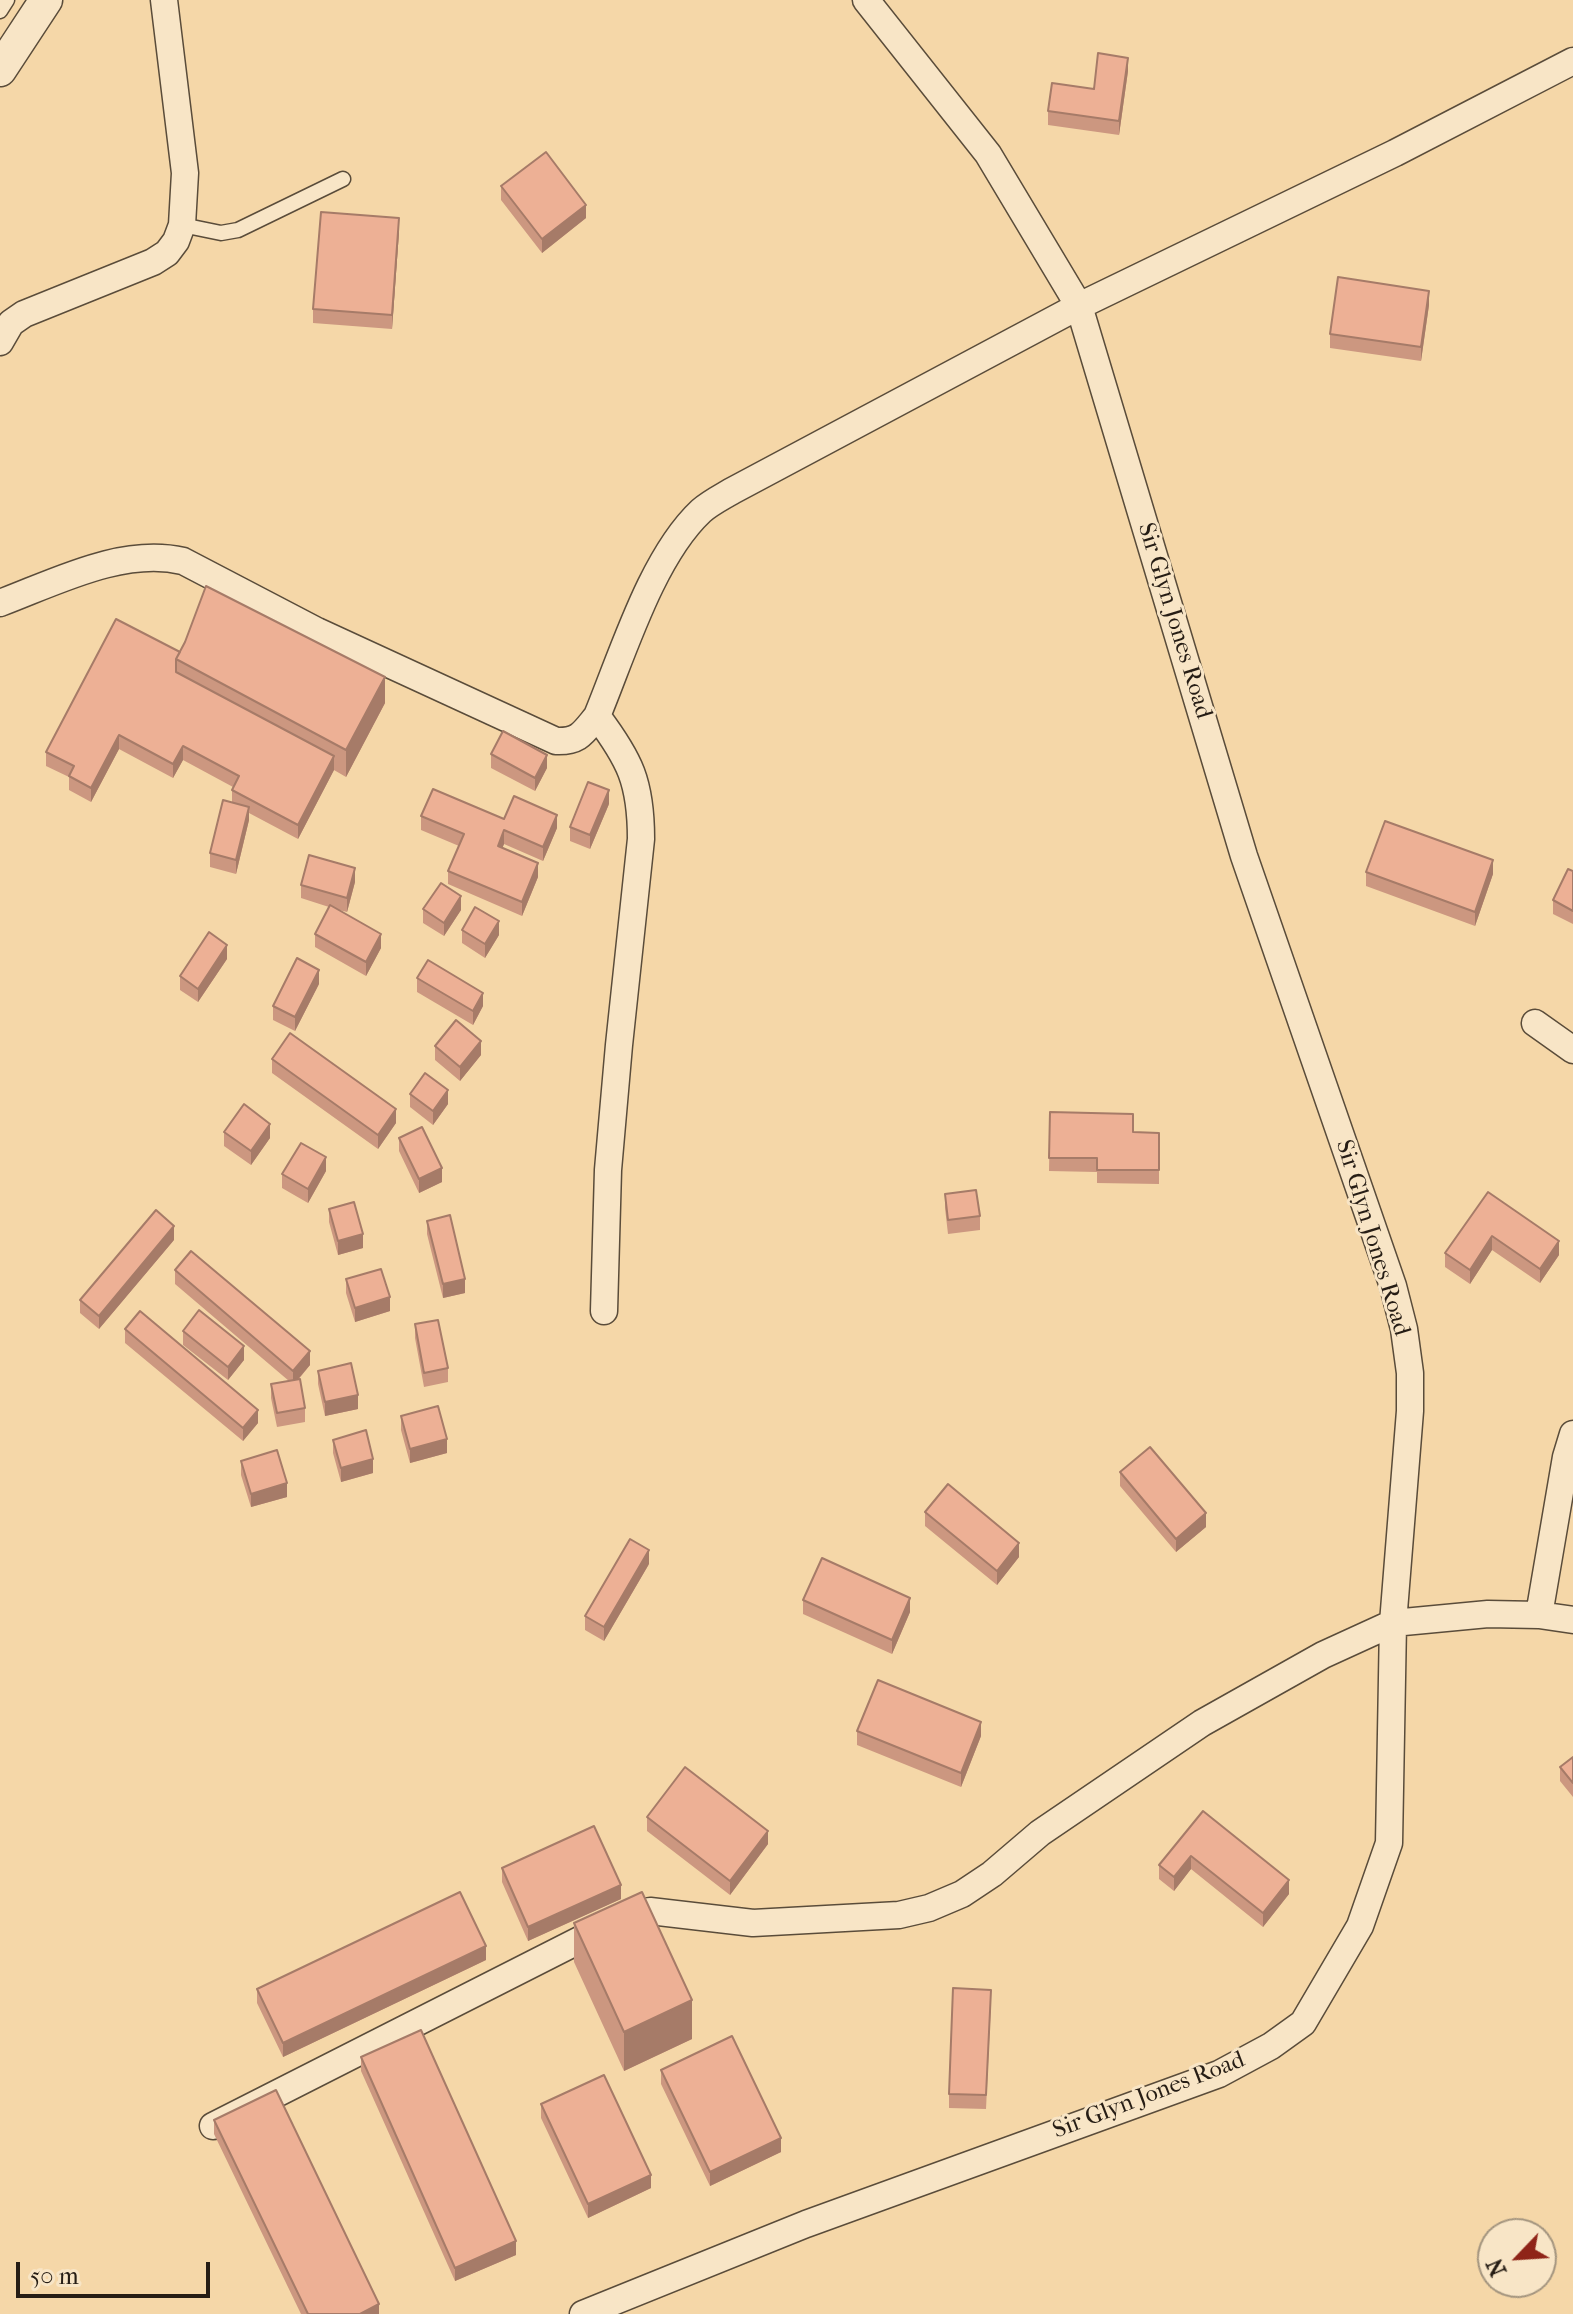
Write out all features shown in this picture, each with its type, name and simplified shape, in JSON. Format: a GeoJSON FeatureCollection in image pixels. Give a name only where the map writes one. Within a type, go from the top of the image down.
{"type":"FeatureCollection","features":[{"type":"Feature","properties":{"kind":"street"},"geometry":{"type":"LineString","coordinates":[[0,70],[46,0]]}},
{"type":"Feature","properties":{"kind":"street"},"geometry":{"type":"LineString","coordinates":[[0,342],[11,323],[24,314],[153,262],[167,253],[176,241],[182,225],[185,173],[164,0]]}},
{"type":"Feature","properties":{"kind":"street","name":"Sir Glyn Jones Road"},"geometry":{"type":"LineString","coordinates":[[583,2314],[806,2224],[1219,2074],[1271,2046],[1303,2023],[1360,1926],[1389,1843],[1393,1623],[1410,1411],[1410,1373],[1404,1329],[1393,1286],[1244,856],[1079,306],[988,154],[866,0]]}},
{"type":"Feature","properties":{"kind":"street"},"geometry":{"type":"LineString","coordinates":[[0,603],[101,566],[165,557],[183,561],[317,631],[556,741],[570,741],[582,735],[597,716],[659,566],[680,533],[703,509],[1079,306],[1395,153],[1573,61]]}},
{"type":"Feature","properties":{"kind":"street"},"geometry":{"type":"LineString","coordinates":[[597,716],[621,748],[636,781],[641,807],[641,839],[608,1170],[604,1311]]}},
{"type":"Feature","properties":{"kind":"street"},"geometry":{"type":"LineString","coordinates":[[1535,1023],[1573,1050]]}},
{"type":"Feature","properties":{"kind":"street"},"geometry":{"type":"LineString","coordinates":[[1539,1615],[1566,1457],[1573,1434]]}},
{"type":"Feature","properties":{"kind":"street"},"geometry":{"type":"LineString","coordinates":[[213,2126],[640,1912],[753,1923],[899,1915],[940,1904],[992,1874],[1040,1833],[1202,1723],[1323,1655],[1393,1623],[1488,1614],[1539,1615],[1573,1620]]}},
{"type":"Feature","properties":{"kind":"lane"},"geometry":{"type":"LineString","coordinates":[[0,11],[7,0]]}},
{"type":"Feature","properties":{"kind":"lane"},"geometry":{"type":"LineString","coordinates":[[182,225],[221,233],[238,230],[343,179]]}},
{"type":"Feature","properties":{"kind":"building"},"geometry":{"type":"Polygon","coordinates":[[[1098,53],[1128,58],[1119,121],[1048,111],[1052,83],[1094,89],[1098,53]]]}},
{"type":"Feature","properties":{"kind":"building"},"geometry":{"type":"Polygon","coordinates":[[[546,152],[586,205],[542,239],[501,186],[546,152]]]}},
{"type":"Feature","properties":{"kind":"building"},"geometry":{"type":"Polygon","coordinates":[[[321,212],[399,218],[392,315],[313,309],[321,212]]]}},
{"type":"Feature","properties":{"kind":"building"},"geometry":{"type":"Polygon","coordinates":[[[1338,277],[1429,291],[1421,347],[1330,334],[1338,277]]]}},
{"type":"Feature","properties":{"kind":"building"},"geometry":{"type":"Polygon","coordinates":[[[206,586],[385,677],[346,750],[176,659],[206,586]]]}},
{"type":"Feature","properties":{"kind":"building"},"geometry":{"type":"Polygon","coordinates":[[[116,619],[180,652],[176,659],[176,672],[334,756],[298,825],[232,790],[239,776],[183,746],[173,764],[119,735],[91,788],[69,776],[74,766],[46,752],[116,619]]]}},
{"type":"Feature","properties":{"kind":"building"},"geometry":{"type":"Polygon","coordinates":[[[503,731],[547,755],[535,778],[491,754],[503,731]]]}},
{"type":"Feature","properties":{"kind":"building"},"geometry":{"type":"Polygon","coordinates":[[[588,782],[609,790],[590,835],[570,827],[588,782]]]}},
{"type":"Feature","properties":{"kind":"building"},"geometry":{"type":"Polygon","coordinates":[[[433,789],[504,819],[514,796],[557,815],[543,847],[504,830],[498,846],[538,863],[522,902],[448,871],[464,834],[421,816],[433,789]]]}},
{"type":"Feature","properties":{"kind":"building"},"geometry":{"type":"Polygon","coordinates":[[[223,800],[249,807],[236,860],[210,853],[223,800]]]}},
{"type":"Feature","properties":{"kind":"building"},"geometry":{"type":"Polygon","coordinates":[[[1385,821],[1493,860],[1475,912],[1366,872],[1385,821]]]}},
{"type":"Feature","properties":{"kind":"building"},"geometry":{"type":"Polygon","coordinates":[[[309,855],[355,868],[347,898],[301,885],[309,855]]]}},
{"type":"Feature","properties":{"kind":"building"},"geometry":{"type":"Polygon","coordinates":[[[1568,869],[1573,871],[1573,911],[1553,900],[1568,869]]]}},
{"type":"Feature","properties":{"kind":"building"},"geometry":{"type":"Polygon","coordinates":[[[441,883],[461,896],[444,923],[423,909],[441,883]]]}},
{"type":"Feature","properties":{"kind":"building"},"geometry":{"type":"Polygon","coordinates":[[[330,905],[381,934],[366,962],[315,934],[330,905]]]}},
{"type":"Feature","properties":{"kind":"building"},"geometry":{"type":"Polygon","coordinates":[[[475,907],[499,921],[485,944],[462,930],[475,907]]]}},
{"type":"Feature","properties":{"kind":"building"},"geometry":{"type":"Polygon","coordinates":[[[209,932],[227,945],[198,989],[180,976],[209,932]]]}},
{"type":"Feature","properties":{"kind":"building"},"geometry":{"type":"Polygon","coordinates":[[[297,958],[319,970],[295,1017],[273,1006],[297,958]]]}},
{"type":"Feature","properties":{"kind":"building"},"geometry":{"type":"Polygon","coordinates":[[[428,960],[483,993],[473,1011],[417,978],[428,960]]]}},
{"type":"Feature","properties":{"kind":"building"},"geometry":{"type":"Polygon","coordinates":[[[456,1020],[481,1041],[460,1067],[435,1046],[456,1020]]]}},
{"type":"Feature","properties":{"kind":"building"},"geometry":{"type":"Polygon","coordinates":[[[290,1033],[396,1109],[378,1135],[272,1059],[290,1033]]]}},
{"type":"Feature","properties":{"kind":"building"},"geometry":{"type":"Polygon","coordinates":[[[425,1073],[448,1090],[433,1111],[410,1094],[425,1073]]]}},
{"type":"Feature","properties":{"kind":"building"},"geometry":{"type":"Polygon","coordinates":[[[244,1104],[270,1124],[251,1151],[224,1132],[244,1104]]]}},
{"type":"Feature","properties":{"kind":"building"},"geometry":{"type":"Polygon","coordinates":[[[1050,1112],[1133,1114],[1133,1132],[1159,1133],[1159,1170],[1097,1170],[1097,1158],[1049,1158],[1050,1112]]]}},
{"type":"Feature","properties":{"kind":"building"},"geometry":{"type":"Polygon","coordinates":[[[422,1127],[442,1168],[419,1179],[399,1138],[422,1127]]]}},
{"type":"Feature","properties":{"kind":"building"},"geometry":{"type":"Polygon","coordinates":[[[301,1143],[326,1157],[308,1189],[282,1174],[301,1143]]]}},
{"type":"Feature","properties":{"kind":"building"},"geometry":{"type":"Polygon","coordinates":[[[976,1190],[980,1216],[948,1220],[945,1194],[976,1190]]]}},
{"type":"Feature","properties":{"kind":"building"},"geometry":{"type":"Polygon","coordinates":[[[1488,1192],[1559,1241],[1540,1269],[1492,1236],[1470,1270],[1445,1253],[1488,1192]]]}},
{"type":"Feature","properties":{"kind":"building"},"geometry":{"type":"Polygon","coordinates":[[[354,1202],[363,1234],[338,1241],[329,1209],[354,1202]]]}},
{"type":"Feature","properties":{"kind":"building"},"geometry":{"type":"Polygon","coordinates":[[[156,1210],[174,1226],[99,1316],[80,1300],[156,1210]]]}},
{"type":"Feature","properties":{"kind":"building"},"geometry":{"type":"Polygon","coordinates":[[[450,1215],[465,1279],[443,1284],[427,1221],[450,1215]]]}},
{"type":"Feature","properties":{"kind":"building"},"geometry":{"type":"Polygon","coordinates":[[[191,1251],[310,1351],[293,1371],[175,1270],[191,1251]]]}},
{"type":"Feature","properties":{"kind":"building"},"geometry":{"type":"Polygon","coordinates":[[[381,1269],[390,1297],[355,1308],[346,1279],[381,1269]]]}},
{"type":"Feature","properties":{"kind":"building"},"geometry":{"type":"Polygon","coordinates":[[[199,1310],[244,1346],[228,1367],[183,1331],[199,1310]]]}},
{"type":"Feature","properties":{"kind":"building"},"geometry":{"type":"Polygon","coordinates":[[[140,1311],[258,1410],[243,1428],[125,1329],[140,1311]]]}},
{"type":"Feature","properties":{"kind":"building"},"geometry":{"type":"Polygon","coordinates":[[[438,1320],[448,1368],[424,1373],[415,1324],[438,1320]]]}},
{"type":"Feature","properties":{"kind":"building"},"geometry":{"type":"Polygon","coordinates":[[[351,1363],[358,1395],[325,1402],[318,1371],[351,1363]]]}},
{"type":"Feature","properties":{"kind":"building"},"geometry":{"type":"Polygon","coordinates":[[[300,1379],[305,1408],[277,1413],[271,1384],[300,1379]]]}},
{"type":"Feature","properties":{"kind":"building"},"geometry":{"type":"Polygon","coordinates":[[[438,1406],[447,1439],[410,1449],[401,1416],[438,1406]]]}},
{"type":"Feature","properties":{"kind":"building"},"geometry":{"type":"Polygon","coordinates":[[[366,1430],[373,1459],[341,1468],[333,1440],[366,1430]]]}},
{"type":"Feature","properties":{"kind":"building"},"geometry":{"type":"Polygon","coordinates":[[[1150,1447],[1206,1513],[1176,1539],[1120,1472],[1150,1447]]]}},
{"type":"Feature","properties":{"kind":"building"},"geometry":{"type":"Polygon","coordinates":[[[277,1450],[287,1483],[251,1494],[241,1461],[277,1450]]]}},
{"type":"Feature","properties":{"kind":"building"},"geometry":{"type":"Polygon","coordinates":[[[948,1484],[1019,1543],[997,1571],[925,1512],[948,1484]]]}},
{"type":"Feature","properties":{"kind":"building"},"geometry":{"type":"Polygon","coordinates":[[[630,1539],[649,1550],[604,1627],[585,1616],[630,1539]]]}},
{"type":"Feature","properties":{"kind":"building"},"geometry":{"type":"Polygon","coordinates":[[[822,1558],[910,1598],[892,1640],[803,1600],[822,1558]]]}},
{"type":"Feature","properties":{"kind":"building"},"geometry":{"type":"Polygon","coordinates":[[[878,1680],[981,1722],[961,1773],[857,1731],[878,1680]]]}},
{"type":"Feature","properties":{"kind":"building"},"geometry":{"type":"Polygon","coordinates":[[[1573,1757],[1573,1783],[1560,1767],[1573,1757]]]}},
{"type":"Feature","properties":{"kind":"building"},"geometry":{"type":"Polygon","coordinates":[[[685,1767],[768,1831],[730,1881],[647,1817],[685,1767]]]}},
{"type":"Feature","properties":{"kind":"building"},"geometry":{"type":"Polygon","coordinates":[[[1203,1811],[1289,1880],[1263,1913],[1191,1856],[1174,1877],[1159,1865],[1203,1811]]]}},
{"type":"Feature","properties":{"kind":"building"},"geometry":{"type":"Polygon","coordinates":[[[594,1826],[621,1885],[528,1927],[502,1868],[594,1826]]]}},
{"type":"Feature","properties":{"kind":"building"},"geometry":{"type":"Polygon","coordinates":[[[460,1892],[486,1946],[283,2043],[257,1989],[460,1892]]]}},
{"type":"Feature","properties":{"kind":"building"},"geometry":{"type":"Polygon","coordinates":[[[642,1892],[692,2000],[624,2032],[574,1923],[642,1892]]]}},
{"type":"Feature","properties":{"kind":"building"},"geometry":{"type":"Polygon","coordinates":[[[953,1988],[991,1990],[986,2095],[949,2094],[953,1988]]]}},
{"type":"Feature","properties":{"kind":"building"},"geometry":{"type":"Polygon","coordinates":[[[421,2030],[516,2241],[455,2268],[361,2057],[421,2030]]]}},
{"type":"Feature","properties":{"kind":"building"},"geometry":{"type":"Polygon","coordinates":[[[732,2036],[781,2138],[710,2172],[661,2070],[732,2036]]]}},
{"type":"Feature","properties":{"kind":"building"},"geometry":{"type":"Polygon","coordinates":[[[604,2075],[651,2175],[588,2204],[541,2104],[604,2075]]]}},
{"type":"Feature","properties":{"kind":"building"},"geometry":{"type":"Polygon","coordinates":[[[276,2090],[379,2304],[360,2314],[308,2314],[214,2120],[276,2090]]]}}]}
